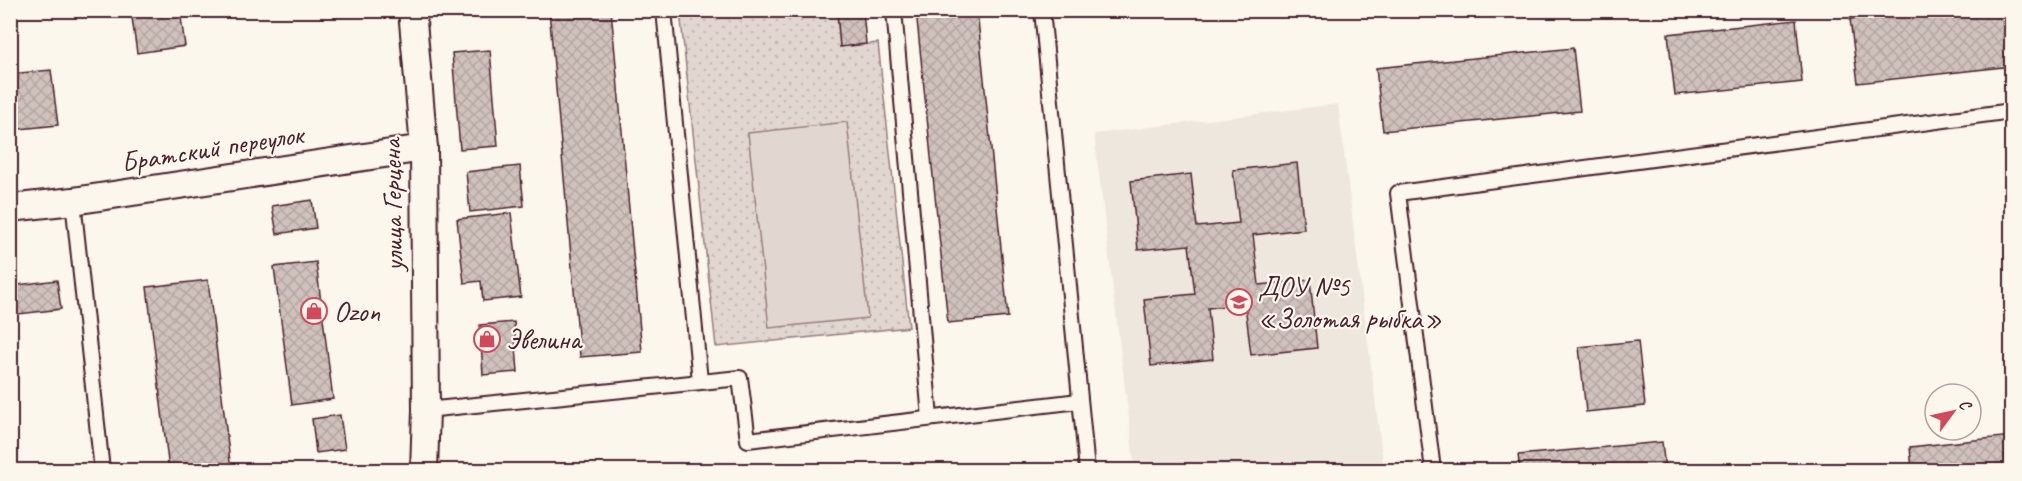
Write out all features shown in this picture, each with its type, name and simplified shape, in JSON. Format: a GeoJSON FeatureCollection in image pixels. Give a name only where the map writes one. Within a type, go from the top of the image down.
{"type":"FeatureCollection","features":[{"type":"Feature","properties":{"kind":"street","name":"улица Герцена"},"geometry":{"type":"LineString","coordinates":[[412,10],[424,148],[426,410],[424,471]]}},
{"type":"Feature","properties":{"kind":"street","name":"Братский переулок"},"geometry":{"type":"LineString","coordinates":[[10,208],[73,201],[424,148]]}},
{"type":"Feature","properties":{"kind":"lane"},"geometry":{"type":"LineString","coordinates":[[664,10],[700,381]]}},
{"type":"Feature","properties":{"kind":"lane"},"geometry":{"type":"LineString","coordinates":[[894,10],[930,418]]}},
{"type":"Feature","properties":{"kind":"lane"},"geometry":{"type":"LineString","coordinates":[[1042,10],[1087,471]]}},
{"type":"Feature","properties":{"kind":"lane"},"geometry":{"type":"LineString","coordinates":[[1433,471],[1398,193],[2012,111]]}},
{"type":"Feature","properties":{"kind":"lane"},"geometry":{"type":"LineString","coordinates":[[73,201],[102,471]]}},
{"type":"Feature","properties":{"kind":"lane"},"geometry":{"type":"LineString","coordinates":[[426,410],[740,378],[748,440],[1079,401]]}},
{"type":"Feature","properties":{"kind":"shaded area"},"geometry":{"type":"Polygon","coordinates":[[[680,11],[837,11],[840,47],[878,43],[909,327],[716,347],[680,11]]]}},
{"type":"Feature","properties":{"kind":"shaded area","name":"ДОУ №5 «Золотая рыбка»"},"geometry":{"type":"Polygon","coordinates":[[[1338,104],[1384,470],[1135,470],[1094,134],[1338,104]]]}},
{"type":"Feature","properties":{"kind":"shaded area"},"geometry":{"type":"Polygon","coordinates":[[[847,122],[868,318],[769,328],[748,133],[847,122]]]}},
{"type":"Feature","properties":{"kind":"building"},"geometry":{"type":"Polygon","coordinates":[[[180,10],[185,46],[137,53],[131,11],[180,10]]]}},
{"type":"Feature","properties":{"kind":"building"},"geometry":{"type":"Polygon","coordinates":[[[549,10],[611,10],[642,352],[580,357],[549,10]]]}},
{"type":"Feature","properties":{"kind":"building"},"geometry":{"type":"Polygon","coordinates":[[[837,10],[863,10],[866,44],[840,47],[837,10]]]}},
{"type":"Feature","properties":{"kind":"building"},"geometry":{"type":"Polygon","coordinates":[[[916,10],[977,10],[1008,317],[948,323],[916,10]]]}},
{"type":"Feature","properties":{"kind":"building"},"geometry":{"type":"Polygon","coordinates":[[[1928,10],[2012,10],[2012,66],[1858,83],[1850,19],[1928,10]]]}},
{"type":"Feature","properties":{"kind":"building"},"geometry":{"type":"Polygon","coordinates":[[[1796,20],[1802,82],[1675,95],[1668,34],[1796,20]]]}},
{"type":"Feature","properties":{"kind":"building"},"geometry":{"type":"Polygon","coordinates":[[[1573,48],[1580,111],[1383,131],[1376,68],[1573,48]]]}},
{"type":"Feature","properties":{"kind":"building"},"geometry":{"type":"Polygon","coordinates":[[[490,50],[498,146],[460,149],[452,53],[490,50]]]}},
{"type":"Feature","properties":{"kind":"building"},"geometry":{"type":"Polygon","coordinates":[[[51,70],[58,125],[10,130],[10,74],[51,70]]]}},
{"type":"Feature","properties":{"kind":"building"},"geometry":{"type":"Polygon","coordinates":[[[1297,163],[1304,229],[1253,235],[1259,285],[1310,280],[1317,348],[1251,355],[1245,304],[1208,308],[1213,359],[1151,366],[1144,299],[1195,294],[1189,245],[1138,250],[1131,181],[1191,174],[1197,227],[1239,223],[1233,170],[1297,163]]]}},
{"type":"Feature","properties":{"kind":"building"},"geometry":{"type":"Polygon","coordinates":[[[520,166],[524,206],[470,212],[466,172],[520,166]]]}},
{"type":"Feature","properties":{"kind":"building"},"geometry":{"type":"Polygon","coordinates":[[[312,200],[316,228],[277,234],[272,206],[312,200]]]}},
{"type":"Feature","properties":{"kind":"building"},"geometry":{"type":"Polygon","coordinates":[[[511,213],[521,297],[483,301],[481,281],[464,283],[457,219],[511,213]]]}},
{"type":"Feature","properties":{"kind":"building"},"geometry":{"type":"Polygon","coordinates":[[[316,262],[333,399],[292,405],[274,267],[316,262]]]}},
{"type":"Feature","properties":{"kind":"building"},"geometry":{"type":"Polygon","coordinates":[[[57,280],[61,309],[10,315],[10,286],[57,280]]]}},
{"type":"Feature","properties":{"kind":"building"},"geometry":{"type":"Polygon","coordinates":[[[208,280],[231,470],[169,470],[147,287],[208,280]]]}},
{"type":"Feature","properties":{"kind":"building"},"geometry":{"type":"Polygon","coordinates":[[[514,322],[518,372],[483,375],[480,325],[514,322]]]}},
{"type":"Feature","properties":{"kind":"building"},"geometry":{"type":"Polygon","coordinates":[[[1638,341],[1645,406],[1586,412],[1579,347],[1638,341]]]}},
{"type":"Feature","properties":{"kind":"building"},"geometry":{"type":"Polygon","coordinates":[[[340,415],[345,449],[316,453],[312,419],[340,415]]]}},
{"type":"Feature","properties":{"kind":"building"},"geometry":{"type":"Polygon","coordinates":[[[2012,436],[2012,470],[1912,470],[1910,447],[1956,442],[1983,442],[1983,439],[2012,436]]]}},
{"type":"Feature","properties":{"kind":"building"},"geometry":{"type":"Polygon","coordinates":[[[1662,442],[1665,470],[1520,470],[1518,455],[1662,442]]]}},
{"type":"Feature","properties":{"kind":"place","name":"ДОУ №5 «Золотая рыбка»"},"geometry":{"type":"Point","coordinates":[1239,302]}},
{"type":"Feature","properties":{"kind":"place","name":"Ozon"},"geometry":{"type":"Point","coordinates":[314,311]}},
{"type":"Feature","properties":{"kind":"place","name":"Эвелина"},"geometry":{"type":"Point","coordinates":[487,339]}}]}
